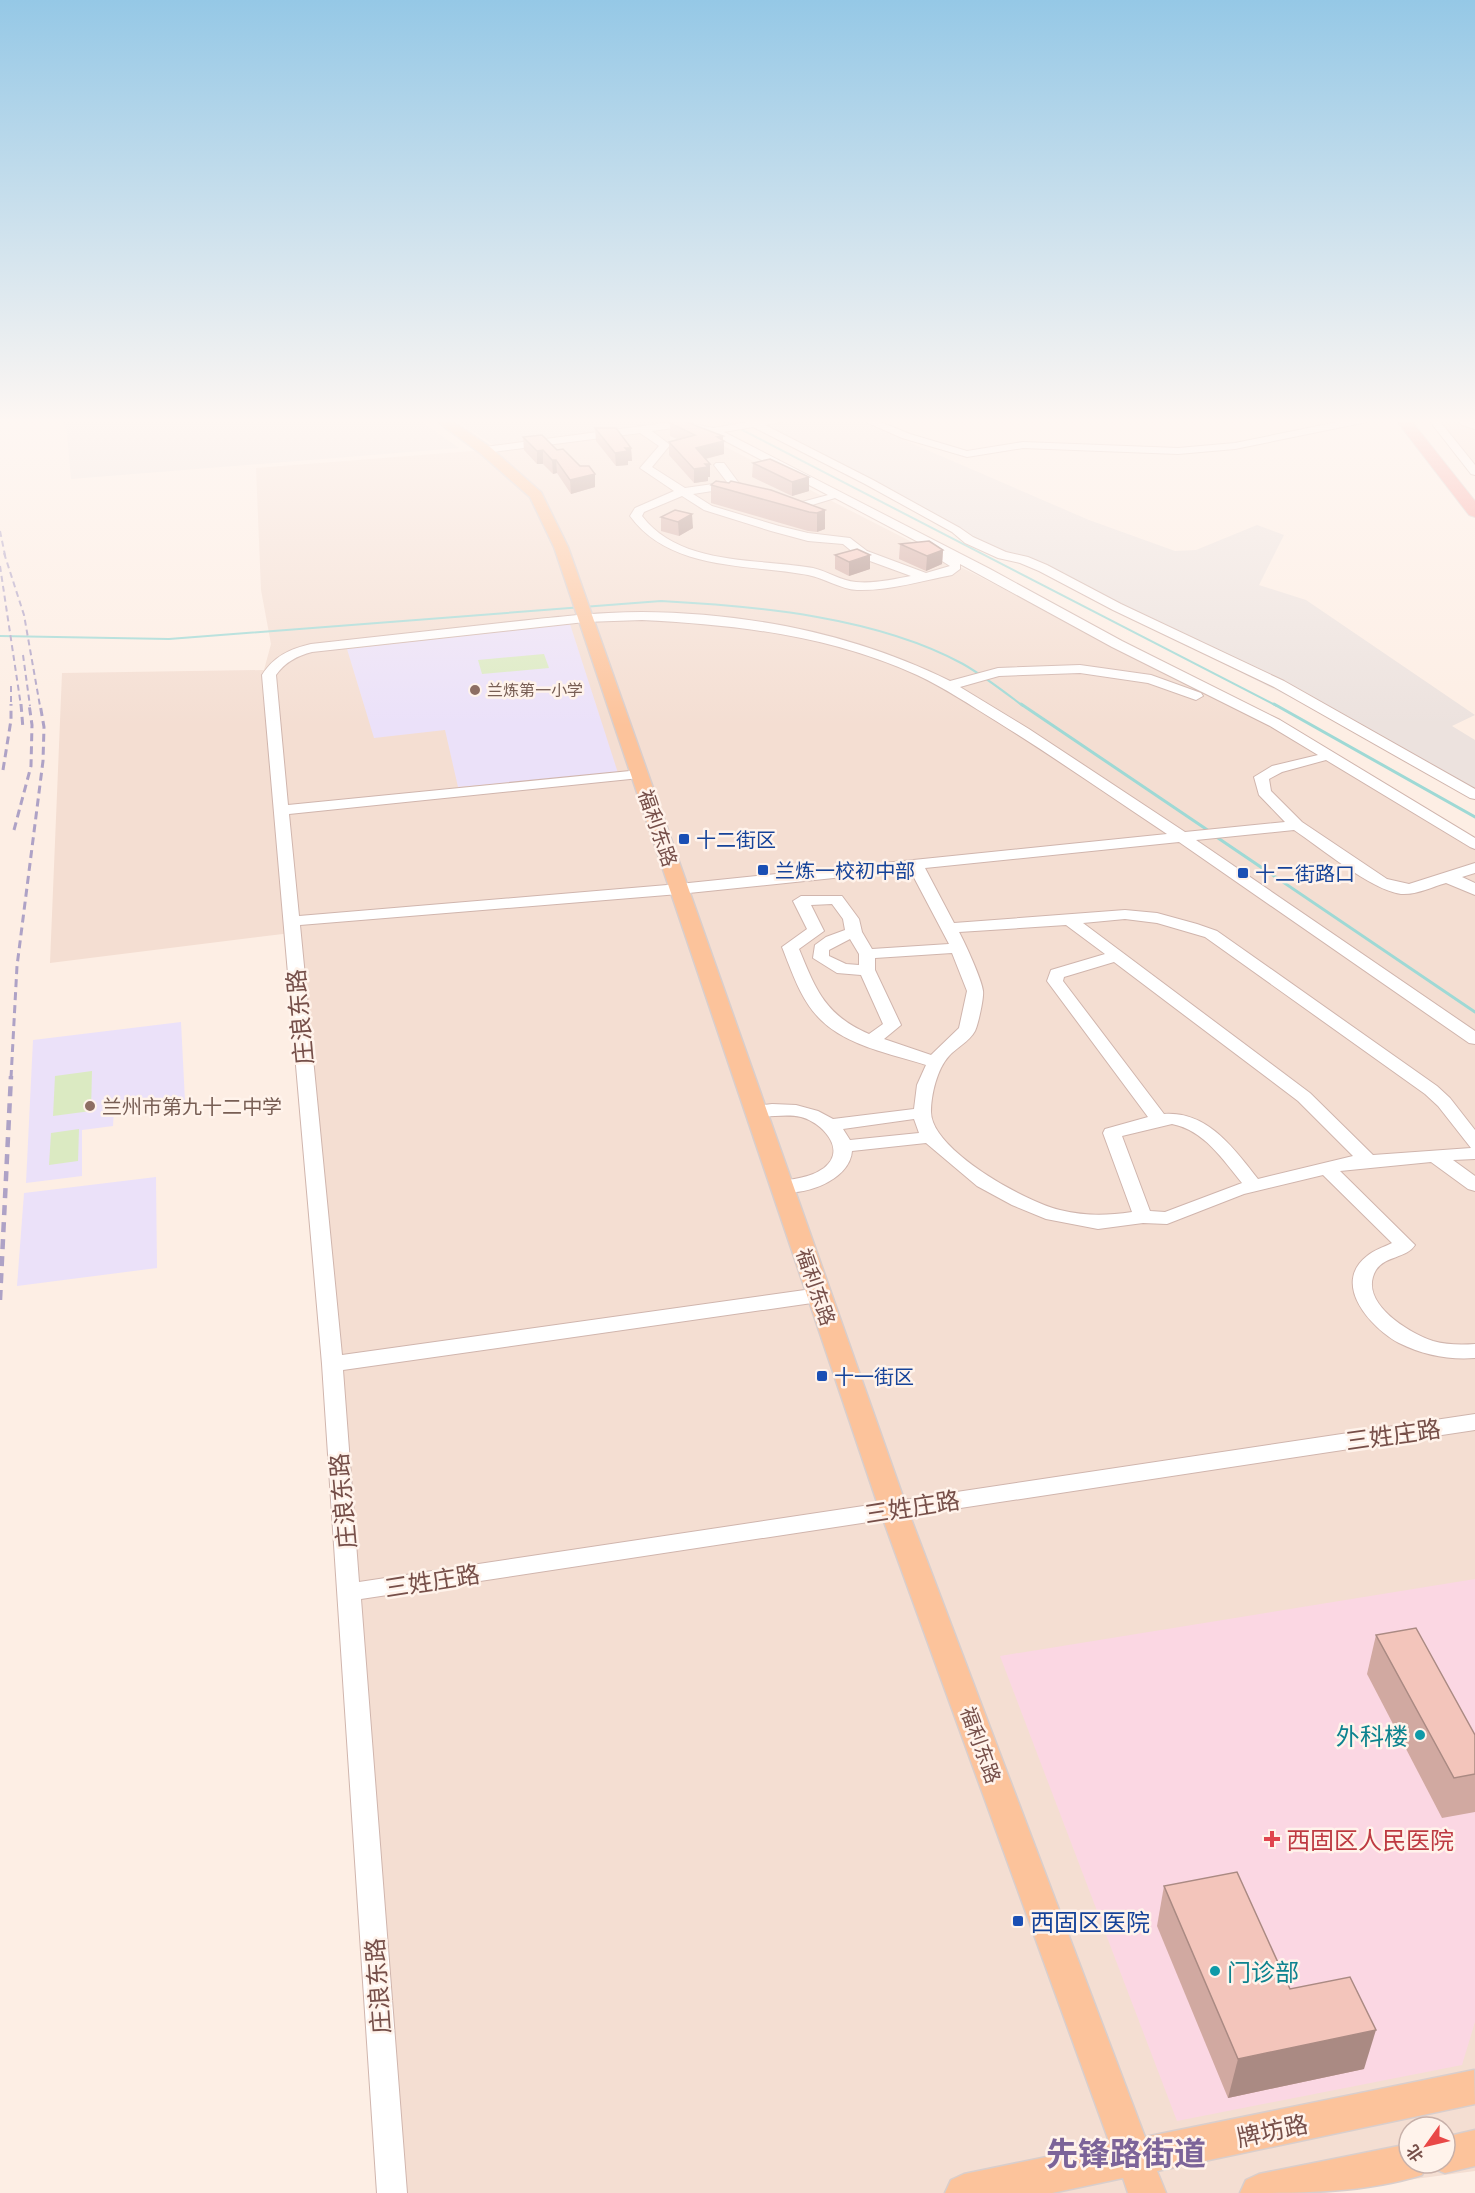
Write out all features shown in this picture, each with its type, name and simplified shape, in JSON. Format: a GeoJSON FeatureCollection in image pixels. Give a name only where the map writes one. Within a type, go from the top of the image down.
{"type":"FeatureCollection","features":[{"type":"Feature","properties":{"kind":"main road","name":"福利东路"},"geometry":{"type":"LineString","coordinates":[[549,521],[561,547],[893,1508],[1141,2176]]}},
{"type":"Feature","properties":{"kind":"main road","name":"牌坊路"},"geometry":{"type":"LineString","coordinates":[[964,2193],[1141,2176],[1475,2087]]}},
{"type":"Feature","properties":{"kind":"main road"},"geometry":{"type":"LineString","coordinates":[[1457,2152],[1475,2148]]}},
{"type":"Feature","properties":{"kind":"main road"},"geometry":{"type":"LineString","coordinates":[[1259,2193],[1397,2164]]}},
{"type":"Feature","properties":{"kind":"street"},"geometry":{"type":"LineString","coordinates":[[640,521],[646,529],[664,542],[693,555],[813,572],[855,586],[879,585],[947,573],[956,566],[874,521]]}},
{"type":"Feature","properties":{"kind":"street"},"geometry":{"type":"LineString","coordinates":[[747,521],[808,537],[846,541],[863,555],[926,577]]}},
{"type":"Feature","properties":{"kind":"street"},"geometry":{"type":"LineString","coordinates":[[890,521],[1117,644],[1275,723],[1475,844]]}},
{"type":"Feature","properties":{"kind":"street"},"geometry":{"type":"LineString","coordinates":[[940,521],[969,540],[1002,555],[1024,560],[1042,568],[1156,626],[1279,684],[1475,795]]}},
{"type":"Feature","properties":{"kind":"street","name":"庄浪东路"},"geometry":{"type":"LineString","coordinates":[[392,2193],[332,1364],[269,675],[274,664],[292,654],[311,648],[583,611],[714,620],[771,627],[848,645],[921,672],[949,686],[1024,732],[1187,837],[1475,1039]]}},
{"type":"Feature","properties":{"kind":"street"},"geometry":{"type":"LineString","coordinates":[[949,686],[991,674],[1038,669],[1080,669],[1151,679],[1242,714],[1475,852]]}},
{"type":"Feature","properties":{"kind":"street"},"geometry":{"type":"LineString","coordinates":[[1319,759],[1276,770],[1261,777],[1264,792],[1297,825],[1391,887],[1410,889],[1475,868]]}},
{"type":"Feature","properties":{"kind":"street"},"geometry":{"type":"LineString","coordinates":[[282,810],[640,774]]}},
{"type":"Feature","properties":{"kind":"street"},"geometry":{"type":"LineString","coordinates":[[291,921],[680,889],[1297,825]]}},
{"type":"Feature","properties":{"kind":"street"},"geometry":{"type":"LineString","coordinates":[[915,864],[958,948],[975,991],[967,1030],[939,1056],[926,1085],[922,1113],[930,1137],[956,1161],[984,1182],[1018,1201],[1053,1215],[1098,1223],[1143,1217],[1167,1218],[1238,1190],[1327,1168],[1368,1160],[1475,1153]]}},
{"type":"Feature","properties":{"kind":"street"},"geometry":{"type":"LineString","coordinates":[[1447,878],[1465,883],[1475,890]]}},
{"type":"Feature","properties":{"kind":"street"},"geometry":{"type":"LineString","coordinates":[[871,1041],[892,1025],[854,932],[851,919],[836,899],[801,901],[816,932],[790,947],[823,1012],[846,1030],[871,1041],[936,1062]]}},
{"type":"Feature","properties":{"kind":"street"},"geometry":{"type":"LineString","coordinates":[[948,928],[1069,920],[1108,914],[1139,914],[1178,922],[1211,934],[1431,1090],[1444,1102],[1475,1143]]}},
{"type":"Feature","properties":{"kind":"street"},"geometry":{"type":"LineString","coordinates":[[1069,920],[1304,1096],[1368,1160]]}},
{"type":"Feature","properties":{"kind":"street"},"geometry":{"type":"LineString","coordinates":[[854,932],[832,940],[821,948],[819,952],[821,958],[843,969],[867,962],[958,948]]}},
{"type":"Feature","properties":{"kind":"street"},"geometry":{"type":"LineString","coordinates":[[1118,956],[1057,974],[1055,981],[1161,1122]]}},
{"type":"Feature","properties":{"kind":"street"},"geometry":{"type":"LineString","coordinates":[[796,960],[821,958]]}},
{"type":"Feature","properties":{"kind":"street"},"geometry":{"type":"LineString","coordinates":[[756,1111],[777,1109],[799,1111],[818,1117],[829,1125],[842,1140],[843,1153],[837,1166],[823,1177],[804,1184],[782,1187]]}},
{"type":"Feature","properties":{"kind":"street"},"geometry":{"type":"LineString","coordinates":[[829,1125],[922,1113]]}},
{"type":"Feature","properties":{"kind":"street"},"geometry":{"type":"LineString","coordinates":[[1143,1217],[1112,1133],[1172,1119],[1200,1127],[1222,1148],[1254,1186]]}},
{"type":"Feature","properties":{"kind":"street"},"geometry":{"type":"LineString","coordinates":[[843,1146],[930,1137]]}},
{"type":"Feature","properties":{"kind":"street"},"geometry":{"type":"LineString","coordinates":[[1434,1155],[1475,1185]]}},
{"type":"Feature","properties":{"kind":"street"},"geometry":{"type":"LineString","coordinates":[[1327,1168],[1405,1245],[1372,1262],[1362,1280],[1365,1300],[1380,1320],[1406,1338],[1437,1349],[1475,1351]]}},
{"type":"Feature","properties":{"kind":"street"},"geometry":{"type":"LineString","coordinates":[[332,1364],[819,1295]]}},
{"type":"Feature","properties":{"kind":"street","name":"三姓庄路"},"geometry":{"type":"LineString","coordinates":[[350,1592],[893,1508],[1475,1422]]}},
{"type":"Feature","properties":{"kind":"shaded area"},"geometry":{"type":"Polygon","coordinates":[[[258,521],[871,521],[1291,736],[1475,847],[1475,2171],[1457,2173],[1457,2115],[1397,2115],[1397,2175],[1445,2175],[1309,2193],[391,2193],[291,933],[50,963],[62,673],[264,670],[271,644],[261,590],[258,521]]]}},
{"type":"Feature","properties":{"kind":"shaded area"},"geometry":{"type":"Polygon","coordinates":[[[940,521],[1093,521],[1175,551],[1196,550],[1257,525],[1284,535],[1259,585],[1306,600],[1475,715],[1452,726],[1475,740],[1475,800],[1292,698],[940,521]]]}},
{"type":"Feature","properties":{"kind":"shaded area","name":"兰炼第一小学"},"geometry":{"type":"Polygon","coordinates":[[[570,624],[618,773],[458,787],[445,730],[374,738],[347,649],[570,624]]]}},
{"type":"Feature","properties":{"kind":"shaded area","name":"兰州市第九十二中学"},"geometry":{"type":"Polygon","coordinates":[[[181,1022],[185,1101],[114,1110],[113,1126],[82,1130],[82,1176],[26,1183],[33,1040],[181,1022]]]}},
{"type":"Feature","properties":{"kind":"shaded area"},"geometry":{"type":"Polygon","coordinates":[[[156,1177],[157,1268],[17,1286],[24,1193],[156,1177]]]}},
{"type":"Feature","properties":{"kind":"shaded area","name":"西固区人民医院"},"geometry":{"type":"Polygon","coordinates":[[[1475,1579],[1475,2022],[1462,2065],[1177,2121],[1000,1656],[1475,1579]]]}},
{"type":"Feature","properties":{"kind":"green space"},"geometry":{"type":"Polygon","coordinates":[[[544,654],[549,668],[482,674],[478,660],[544,654]]]}},
{"type":"Feature","properties":{"kind":"green space"},"geometry":{"type":"Polygon","coordinates":[[[92,1071],[91,1111],[53,1116],[55,1076],[92,1071]]]}},
{"type":"Feature","properties":{"kind":"green space"},"geometry":{"type":"Polygon","coordinates":[[[79,1129],[78,1161],[49,1165],[51,1133],[79,1129]]]}},
{"type":"Feature","properties":{"kind":"building"},"geometry":{"type":"Polygon","coordinates":[[[929,541],[943,550],[927,556],[900,544],[929,541]]]}},
{"type":"Feature","properties":{"kind":"building"},"geometry":{"type":"Polygon","coordinates":[[[857,549],[870,555],[849,562],[835,555],[857,549]]]}},
{"type":"Feature","properties":{"kind":"building"},"geometry":{"type":"Polygon","coordinates":[[[1416,1628],[1475,1735],[1475,1774],[1454,1778],[1376,1635],[1416,1628]]]}},
{"type":"Feature","properties":{"kind":"building"},"geometry":{"type":"Polygon","coordinates":[[[1237,1872],[1290,1989],[1350,1977],[1376,2030],[1238,2059],[1164,1886],[1237,1872]]]}},
{"type":"Feature","properties":{"kind":"waterway"},"geometry":{"type":"LineString","coordinates":[[919,521],[1277,706]]}},
{"type":"Feature","properties":{"kind":"waterway"},"geometry":{"type":"LineString","coordinates":[[0,636],[169,639],[661,601],[698,603],[816,617],[893,635],[963,664],[1023,706]]}},
{"type":"Feature","properties":{"kind":"waterway"},"geometry":{"type":"LineString","coordinates":[[1021,704],[1209,831]]}},
{"type":"Feature","properties":{"kind":"waterway"},"geometry":{"type":"LineString","coordinates":[[1274,704],[1475,817]]}},
{"type":"Feature","properties":{"kind":"waterway"},"geometry":{"type":"LineString","coordinates":[[1215,836],[1475,1012]]}},
{"type":"Feature","properties":{"kind":"railway"},"geometry":{"type":"LineString","coordinates":[[0,531],[6,558]]}},
{"type":"Feature","properties":{"kind":"railway"},"geometry":{"type":"LineString","coordinates":[[4,553],[6,558]]}},
{"type":"Feature","properties":{"kind":"railway"},"geometry":{"type":"LineString","coordinates":[[6,558],[24,615],[40,706]]}},
{"type":"Feature","properties":{"kind":"railway"},"geometry":{"type":"LineString","coordinates":[[0,566],[21,706]]}},
{"type":"Feature","properties":{"kind":"railway"},"geometry":{"type":"LineString","coordinates":[[23,655],[30,706]]}},
{"type":"Feature","properties":{"kind":"railway"},"geometry":{"type":"LineString","coordinates":[[3,770],[11,720],[11,686]]}},
{"type":"Feature","properties":{"kind":"railway"},"geometry":{"type":"LineString","coordinates":[[21,704],[23,729]]}},
{"type":"Feature","properties":{"kind":"railway"},"geometry":{"type":"LineString","coordinates":[[14,830],[31,766],[32,725],[29,704]]}},
{"type":"Feature","properties":{"kind":"railway"},"geometry":{"type":"LineString","coordinates":[[11,1078],[17,966],[43,761],[44,727],[40,704]]}},
{"type":"Feature","properties":{"kind":"railway"},"geometry":{"type":"LineString","coordinates":[[0,1300],[11,1076]]}},
{"type":"Feature","properties":{"kind":"place","name":"兰炼第一小学"},"geometry":{"type":"Point","coordinates":[475,690]}},
{"type":"Feature","properties":{"kind":"place","name":"十二街区"},"geometry":{"type":"Point","coordinates":[684,839]}},
{"type":"Feature","properties":{"kind":"place","name":"兰炼一校初中部"},"geometry":{"type":"Point","coordinates":[763,870]}},
{"type":"Feature","properties":{"kind":"place","name":"十二街路口"},"geometry":{"type":"Point","coordinates":[1243,873]}},
{"type":"Feature","properties":{"kind":"place","name":"兰州市第九十二中学"},"geometry":{"type":"Point","coordinates":[90,1106]}},
{"type":"Feature","properties":{"kind":"place","name":"十一街区"},"geometry":{"type":"Point","coordinates":[822,1376]}},
{"type":"Feature","properties":{"kind":"place","name":"外科楼"},"geometry":{"type":"Point","coordinates":[1420,1735]}},
{"type":"Feature","properties":{"kind":"place","name":"西固区人民医院"},"geometry":{"type":"Point","coordinates":[1272,1839]}},
{"type":"Feature","properties":{"kind":"place","name":"西固区医院"},"geometry":{"type":"Point","coordinates":[1018,1921]}},
{"type":"Feature","properties":{"kind":"place","name":"门诊部"},"geometry":{"type":"Point","coordinates":[1215,1971]}},
{"type":"Feature","properties":{"kind":"district","name":"先锋路街道"},"geometry":{"type":"Point","coordinates":[1126,2152]}}]}
